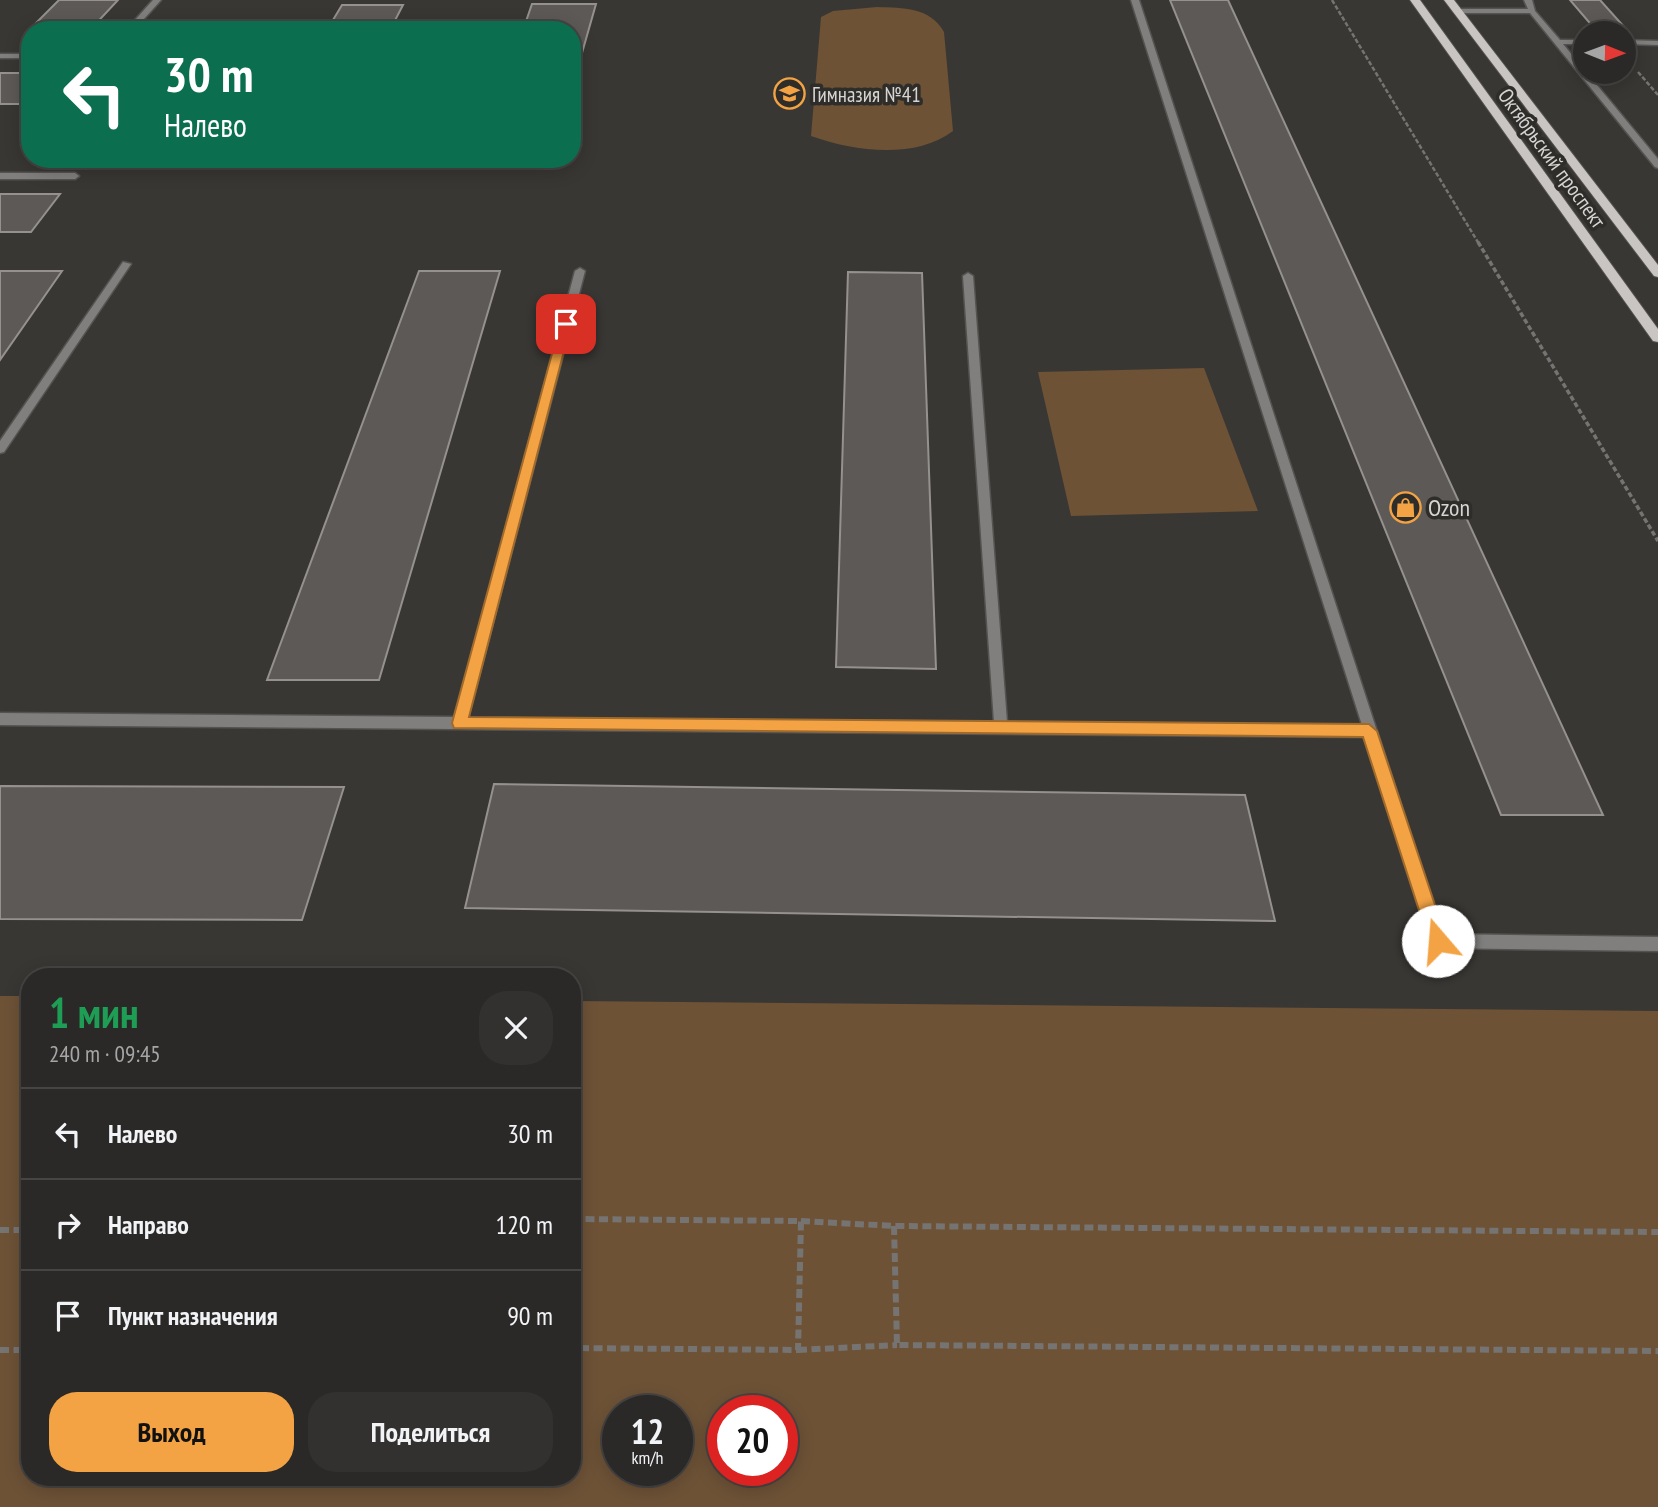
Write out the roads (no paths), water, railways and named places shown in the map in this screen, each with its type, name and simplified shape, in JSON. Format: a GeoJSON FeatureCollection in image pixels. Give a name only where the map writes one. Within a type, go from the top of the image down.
{"type":"FeatureCollection","features":[{"type":"Feature","properties":{"kind":"main road","name":"Октябрьский проспект"},"geometry":{"type":"LineString","coordinates":[[1415,0],[1658,338]]}},
{"type":"Feature","properties":{"kind":"main road","name":"Октябрьский проспект"},"geometry":{"type":"LineString","coordinates":[[1449,0],[1658,273]]}},
{"type":"Feature","properties":{"kind":"lane"},"geometry":{"type":"LineString","coordinates":[[138,21],[157,0]]}},
{"type":"Feature","properties":{"kind":"lane"},"geometry":{"type":"LineString","coordinates":[[1135,0],[1438,941],[1658,944]]}},
{"type":"Feature","properties":{"kind":"lane"},"geometry":{"type":"LineString","coordinates":[[1528,0],[1532,11],[1658,165]]}},
{"type":"Feature","properties":{"kind":"lane"},"geometry":{"type":"LineString","coordinates":[[1457,11],[1532,11]]}},
{"type":"Feature","properties":{"kind":"lane"},"geometry":{"type":"LineString","coordinates":[[1557,42],[1573,42]]}},
{"type":"Feature","properties":{"kind":"lane"},"geometry":{"type":"LineString","coordinates":[[1636,43],[1658,43]]}},
{"type":"Feature","properties":{"kind":"lane"},"geometry":{"type":"LineString","coordinates":[[0,56],[21,56]]}},
{"type":"Feature","properties":{"kind":"lane"},"geometry":{"type":"LineString","coordinates":[[0,176],[75,176]]}},
{"type":"Feature","properties":{"kind":"lane"},"geometry":{"type":"LineString","coordinates":[[0,449],[126,264]]}},
{"type":"Feature","properties":{"kind":"lane"},"geometry":{"type":"LineString","coordinates":[[460,723],[580,271]]}},
{"type":"Feature","properties":{"kind":"lane"},"geometry":{"type":"LineString","coordinates":[[968,276],[1001,728]]}},
{"type":"Feature","properties":{"kind":"lane"},"geometry":{"type":"LineString","coordinates":[[0,719],[1369,731]]}},
{"type":"Feature","properties":{"kind":"place","name":"Гимназия №41"},"geometry":{"type":"Point","coordinates":[789,94]}},
{"type":"Feature","properties":{"kind":"place","name":"Ozon"},"geometry":{"type":"Point","coordinates":[1405,507]}}]}
